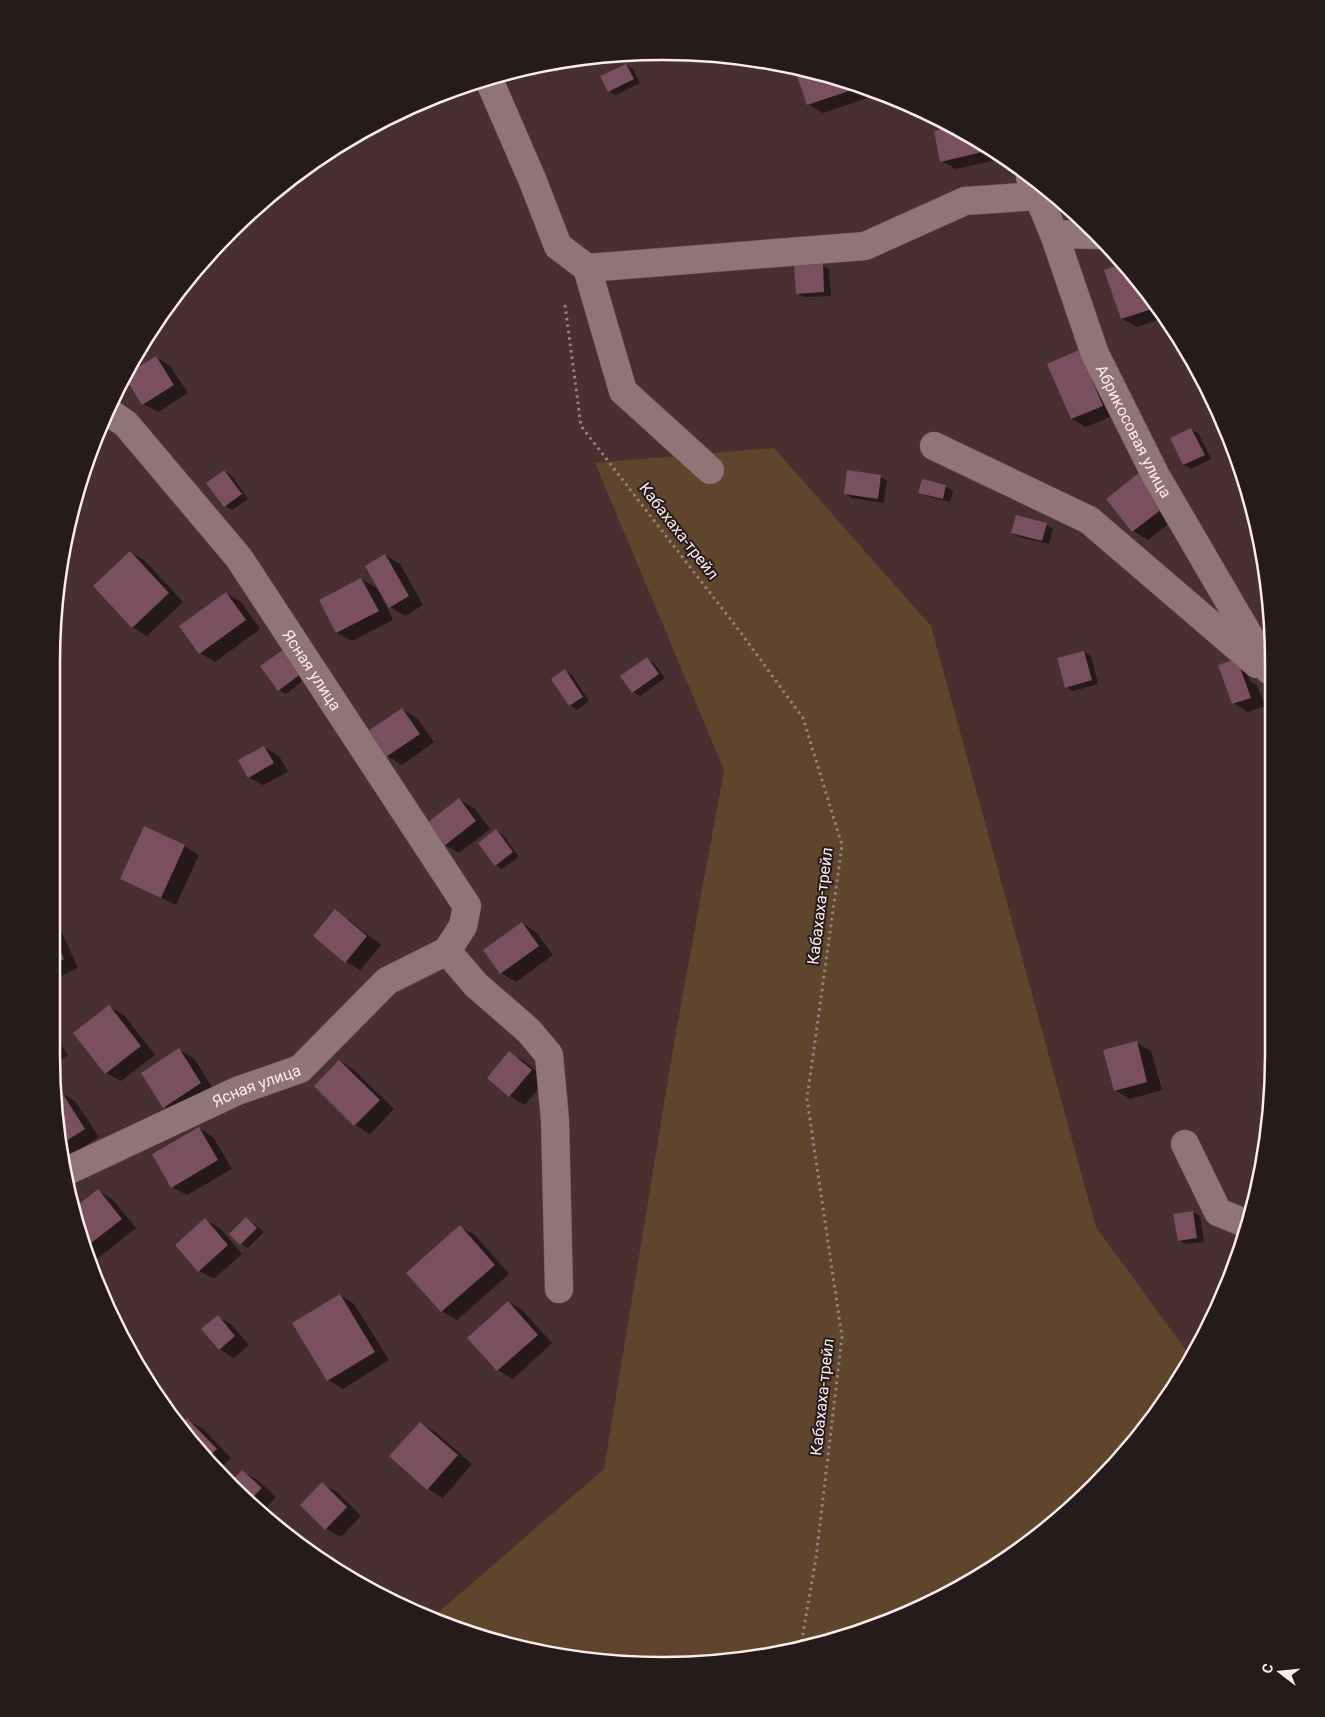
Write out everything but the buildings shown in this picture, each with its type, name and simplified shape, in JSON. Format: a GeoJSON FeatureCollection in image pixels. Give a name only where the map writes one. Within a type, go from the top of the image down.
{"type":"FeatureCollection","features":[{"type":"Feature","properties":{"kind":"street"},"geometry":{"type":"LineString","coordinates":[[491,86],[532,179],[558,246],[587,268],[623,391],[710,470]]}},
{"type":"Feature","properties":{"kind":"street"},"geometry":{"type":"LineString","coordinates":[[587,268],[865,246],[965,201],[1031,187]]}},
{"type":"Feature","properties":{"kind":"street","name":"Абрикосовая улица"},"geometry":{"type":"LineString","coordinates":[[1036,191],[1054,234],[1095,354],[1156,476],[1265,665]]}},
{"type":"Feature","properties":{"kind":"street"},"geometry":{"type":"LineString","coordinates":[[1054,234],[1088,235]]}},
{"type":"Feature","properties":{"kind":"street","name":"Ясная улица"},"geometry":{"type":"LineString","coordinates":[[71,1169],[237,1091],[300,1069],[387,981],[447,952],[463,926],[466,906],[239,558],[126,424],[113,415]]}},
{"type":"Feature","properties":{"kind":"street"},"geometry":{"type":"LineString","coordinates":[[934,446],[1089,520],[1265,671]]}},
{"type":"Feature","properties":{"kind":"street"},"geometry":{"type":"LineString","coordinates":[[447,952],[476,985],[529,1031],[549,1055],[555,1120],[559,1289]]}},
{"type":"Feature","properties":{"kind":"street"},"geometry":{"type":"LineString","coordinates":[[1185,1144],[1218,1212],[1241,1221]]}},
{"type":"Feature","properties":{"kind":"path","name":"Кабахаха-трейл"},"geometry":{"type":"LineString","coordinates":[[565,303],[581,426],[738,628],[803,718],[842,846],[807,1099],[842,1337],[816,1558],[802,1640]]}},
{"type":"Feature","properties":{"kind":"shaded area"},"geometry":{"type":"Polygon","coordinates":[[[774,448],[931,626],[1096,1227],[1187,1351],[1140,1421],[1089,1481],[1029,1532],[997,1555],[929,1595],[893,1611],[856,1625],[818,1636],[741,1652],[702,1656],[662,1657],[584,1652],[507,1636],[437,1613],[604,1469],[675,1037],[724,770],[595,463],[774,448]]]}}]}
